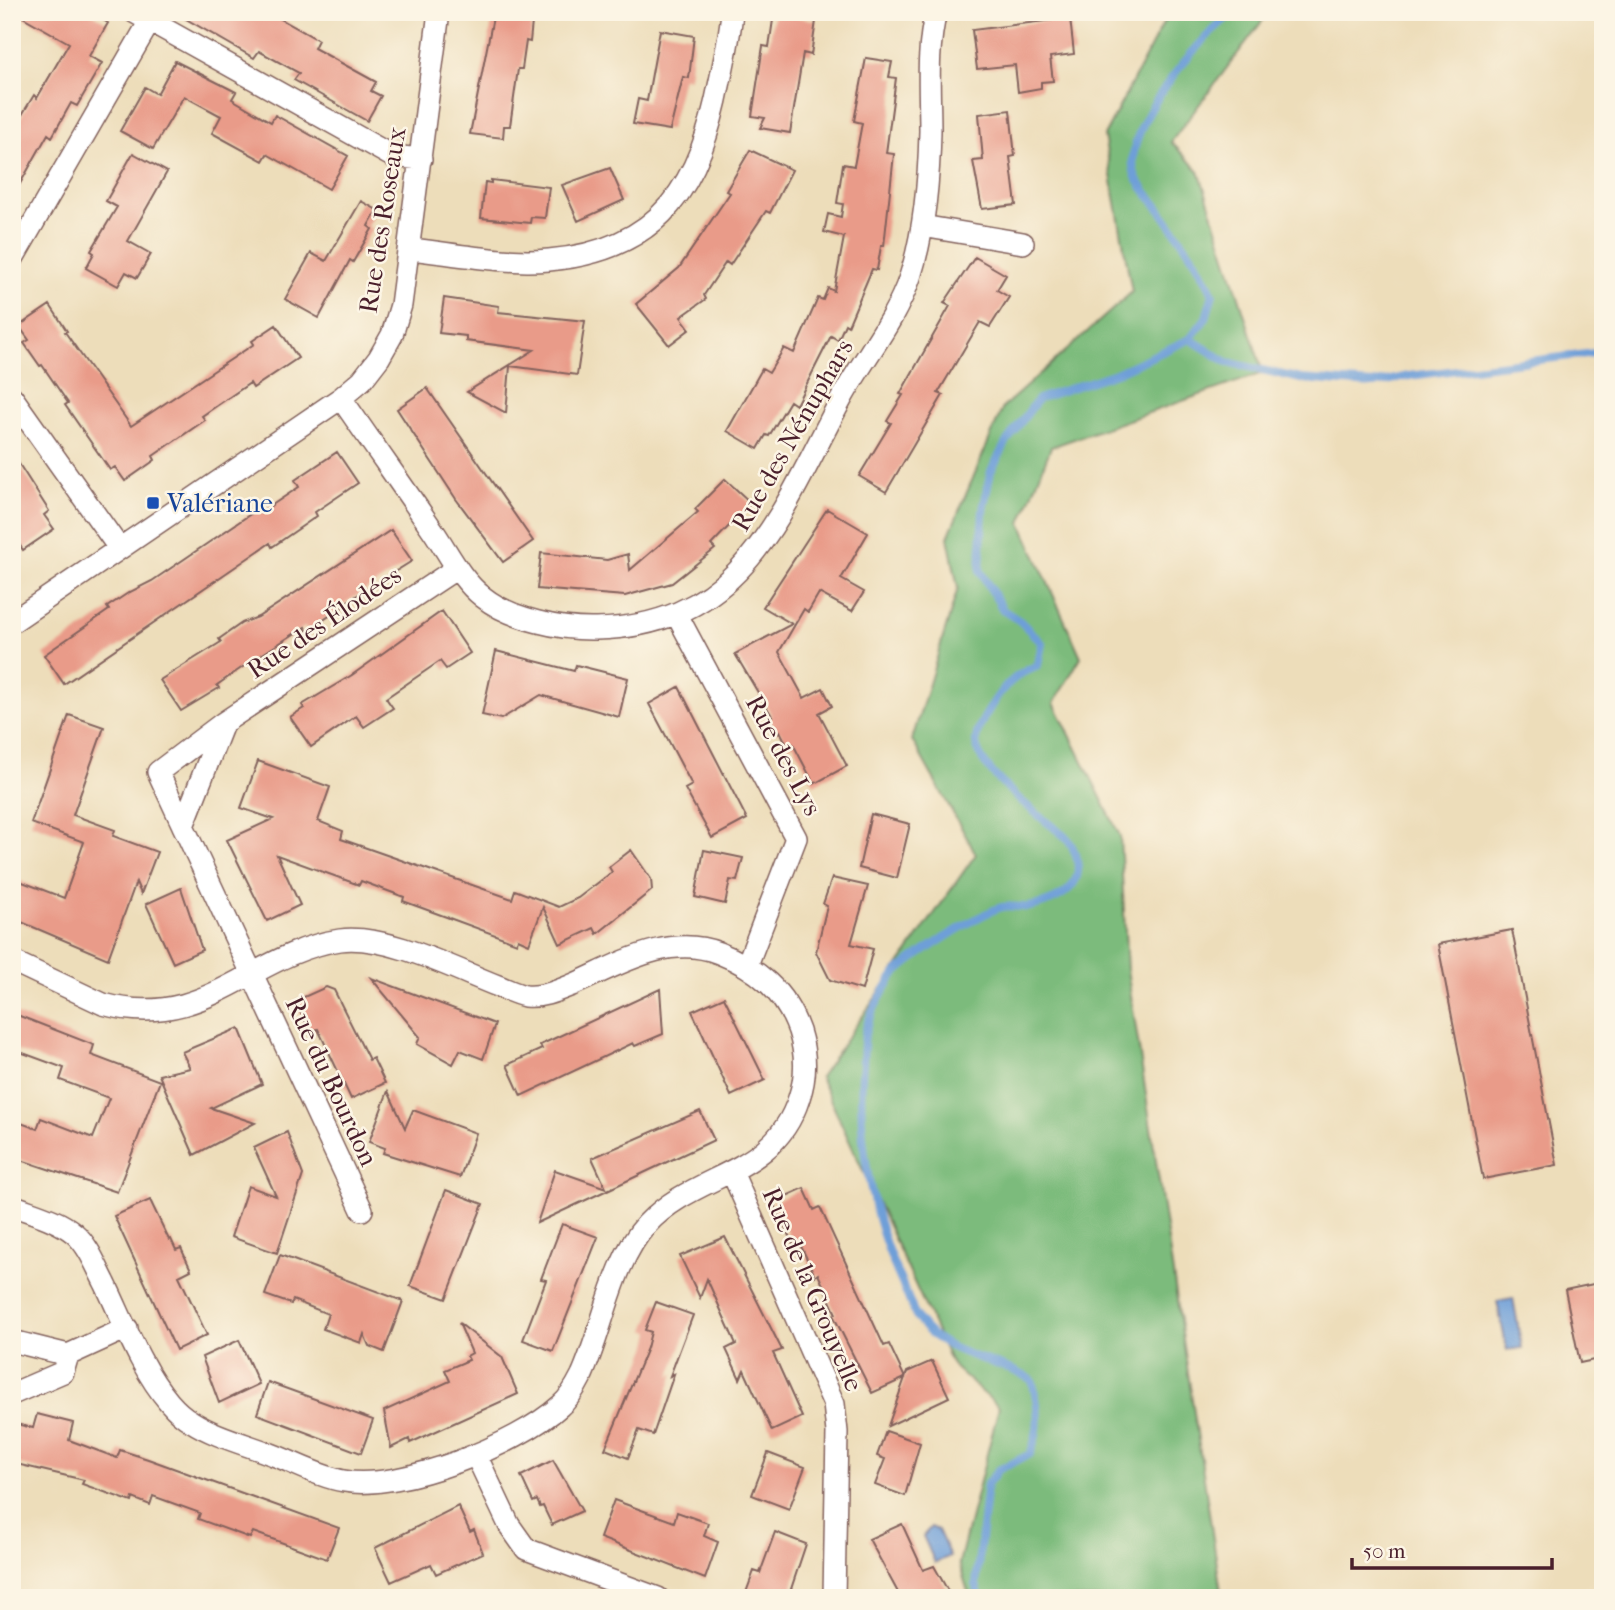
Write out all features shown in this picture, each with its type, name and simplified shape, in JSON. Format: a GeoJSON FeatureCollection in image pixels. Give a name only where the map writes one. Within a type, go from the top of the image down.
{"type":"FeatureCollection","features":[{"type":"Feature","properties":{"kind":"street","name":"Rue des Roseaux"},"geometry":{"type":"LineString","coordinates":[[12,622],[341,398],[362,380],[392,335],[401,305],[411,249],[439,12]]}},
{"type":"Feature","properties":{"kind":"street"},"geometry":{"type":"LineString","coordinates":[[411,249],[546,261],[591,253],[625,242],[677,198],[695,167],[711,125],[732,12]]}},
{"type":"Feature","properties":{"kind":"street","name":"Rue des Nénuphars"},"geometry":{"type":"LineString","coordinates":[[341,398],[457,568],[484,598],[523,617],[552,626],[616,629],[677,615],[734,576],[766,538],[850,384],[892,316],[910,277],[922,226],[930,132],[932,28],[936,12]]}},
{"type":"Feature","properties":{"kind":"street"},"geometry":{"type":"LineString","coordinates":[[12,260],[142,17],[392,156],[422,159]]}},
{"type":"Feature","properties":{"kind":"street"},"geometry":{"type":"LineString","coordinates":[[922,226],[1023,243]]}},
{"type":"Feature","properties":{"kind":"street"},"geometry":{"type":"LineString","coordinates":[[12,397],[119,548]]}},
{"type":"Feature","properties":{"kind":"street","name":"Rue des Élodées"},"geometry":{"type":"LineString","coordinates":[[252,976],[158,772],[223,723],[457,568]]}},
{"type":"Feature","properties":{"kind":"street","name":"Rue des Lys"},"geometry":{"type":"LineString","coordinates":[[677,615],[796,838],[747,965]]}},
{"type":"Feature","properties":{"kind":"street"},"geometry":{"type":"LineString","coordinates":[[183,826],[223,723]]}},
{"type":"Feature","properties":{"kind":"street","name":"Rue du Bourdon"},"geometry":{"type":"LineString","coordinates":[[12,961],[103,1004],[149,1010],[188,1006],[317,946],[361,939],[388,945],[527,996],[552,993],[636,958],[680,945],[709,949],[747,965],[772,985],[788,1004],[801,1039],[805,1074],[789,1124],[777,1140],[750,1163],[669,1205],[644,1227],[627,1255],[581,1376],[564,1404],[539,1422],[476,1455],[398,1480],[365,1483],[337,1480],[194,1424],[172,1406],[153,1382],[92,1258],[74,1233],[62,1225],[12,1205]]}},
{"type":"Feature","properties":{"kind":"street","name":"Rue du Bourdon"},"geometry":{"type":"LineString","coordinates":[[252,976],[362,1210]]}},
{"type":"Feature","properties":{"kind":"street","name":"Rue de la Grouyelle"},"geometry":{"type":"LineString","coordinates":[[732,1172],[834,1404],[837,1432],[834,1598]]}},
{"type":"Feature","properties":{"kind":"street"},"geometry":{"type":"LineString","coordinates":[[12,1341],[68,1355],[127,1328]]}},
{"type":"Feature","properties":{"kind":"street"},"geometry":{"type":"LineString","coordinates":[[12,1394],[63,1372],[68,1355]]}},
{"type":"Feature","properties":{"kind":"street"},"geometry":{"type":"LineString","coordinates":[[476,1455],[509,1525],[526,1549],[658,1598]]}},
{"type":"Feature","properties":{"kind":"green space"},"geometry":{"type":"Polygon","coordinates":[[[1169,12],[1269,12],[1171,142],[1199,171],[1263,373],[1051,447],[1021,523],[1081,657],[1054,703],[1120,836],[1127,969],[1222,1598],[970,1598],[959,1563],[999,1407],[952,1365],[820,1077],[976,854],[912,740],[958,588],[948,537],[1003,407],[1132,292],[1104,136],[1169,12]]]}},
{"type":"Feature","properties":{"kind":"water"},"geometry":{"type":"Polygon","coordinates":[[[1513,1298],[1522,1348],[1507,1350],[1497,1301],[1513,1298]]]}},
{"type":"Feature","properties":{"kind":"water"},"geometry":{"type":"Polygon","coordinates":[[[931,1527],[938,1530],[950,1556],[935,1563],[923,1536],[931,1527]]]}},
{"type":"Feature","properties":{"kind":"building"},"geometry":{"type":"Polygon","coordinates":[[[14,12],[89,12],[108,23],[89,56],[102,63],[77,106],[71,103],[52,137],[48,134],[12,198],[12,113],[20,118],[34,95],[37,98],[69,43],[14,12]]]}},
{"type":"Feature","properties":{"kind":"building"},"geometry":{"type":"Polygon","coordinates":[[[174,12],[268,12],[318,40],[314,48],[376,82],[371,91],[381,96],[367,121],[294,80],[299,73],[259,51],[254,58],[174,12]]]}},
{"type":"Feature","properties":{"kind":"building"},"geometry":{"type":"Polygon","coordinates":[[[494,12],[533,12],[530,42],[526,41],[522,69],[518,69],[510,126],[504,126],[503,138],[470,134],[494,12]]]}},
{"type":"Feature","properties":{"kind":"building"},"geometry":{"type":"Polygon","coordinates":[[[774,13],[816,21],[811,55],[803,53],[790,133],[760,128],[765,118],[752,116],[763,46],[769,47],[774,13]]]}},
{"type":"Feature","properties":{"kind":"building"},"geometry":{"type":"Polygon","coordinates":[[[1070,18],[1074,54],[1050,57],[1053,81],[1041,82],[1041,88],[1018,92],[1015,65],[977,69],[972,30],[1070,18]]]}},
{"type":"Feature","properties":{"kind":"building"},"geometry":{"type":"Polygon","coordinates":[[[660,30],[694,36],[689,78],[683,77],[670,130],[633,124],[638,99],[647,101],[660,30]]]}},
{"type":"Feature","properties":{"kind":"building"},"geometry":{"type":"Polygon","coordinates":[[[866,58],[892,62],[889,77],[896,78],[886,153],[894,154],[884,246],[881,246],[877,270],[872,269],[848,326],[845,324],[838,340],[831,336],[796,405],[790,401],[758,449],[727,431],[762,369],[769,373],[784,348],[794,353],[818,298],[823,300],[828,288],[834,291],[844,237],[824,232],[828,214],[841,217],[843,204],[837,203],[843,164],[854,166],[862,123],[854,121],[866,58]]]}},
{"type":"Feature","properties":{"kind":"building"},"geometry":{"type":"Polygon","coordinates":[[[175,61],[236,92],[232,99],[271,122],[275,115],[348,156],[329,189],[267,154],[263,161],[212,133],[221,116],[184,96],[153,149],[120,131],[145,87],[157,94],[175,61]]]}},
{"type":"Feature","properties":{"kind":"building"},"geometry":{"type":"Polygon","coordinates":[[[1010,110],[1015,156],[1010,157],[1016,205],[982,209],[973,161],[983,160],[979,114],[1010,110]]]}},
{"type":"Feature","properties":{"kind":"building"},"geometry":{"type":"Polygon","coordinates":[[[750,150],[792,170],[770,213],[766,211],[730,265],[726,262],[704,295],[706,299],[681,317],[690,329],[669,345],[636,304],[679,268],[730,193],[726,191],[750,150]]]}},
{"type":"Feature","properties":{"kind":"building"},"geometry":{"type":"Polygon","coordinates":[[[133,153],[167,172],[128,241],[151,254],[137,278],[126,272],[118,286],[86,268],[94,253],[91,251],[117,207],[106,201],[133,153]]]}},
{"type":"Feature","properties":{"kind":"building"},"geometry":{"type":"Polygon","coordinates":[[[610,168],[624,200],[578,221],[562,185],[610,168]]]}},
{"type":"Feature","properties":{"kind":"building"},"geometry":{"type":"Polygon","coordinates":[[[491,180],[549,187],[545,218],[531,217],[530,223],[481,218],[485,182],[491,183],[491,180]]]}},
{"type":"Feature","properties":{"kind":"building"},"geometry":{"type":"Polygon","coordinates":[[[361,201],[377,210],[368,226],[372,229],[353,262],[350,260],[319,318],[285,299],[311,253],[326,261],[361,201]]]}},
{"type":"Feature","properties":{"kind":"building"},"geometry":{"type":"Polygon","coordinates":[[[975,257],[1006,275],[997,290],[1009,297],[990,327],[980,322],[938,393],[943,395],[886,492],[859,476],[891,423],[887,421],[903,395],[900,394],[950,306],[944,303],[975,257]]]}},
{"type":"Feature","properties":{"kind":"building"},"geometry":{"type":"Polygon","coordinates":[[[444,298],[499,306],[498,312],[585,321],[577,375],[510,366],[506,413],[467,392],[534,350],[466,341],[466,336],[439,333],[444,298]]]}},
{"type":"Feature","properties":{"kind":"building"},"geometry":{"type":"Polygon","coordinates":[[[50,305],[67,331],[65,332],[131,426],[254,344],[252,341],[276,325],[298,358],[253,388],[250,383],[202,416],[205,420],[153,456],[155,460],[125,481],[115,467],[110,470],[65,405],[68,403],[24,343],[29,340],[19,326],[50,305]]]}},
{"type":"Feature","properties":{"kind":"building"},"geometry":{"type":"Polygon","coordinates":[[[427,388],[533,541],[503,562],[456,499],[397,409],[427,388]]]}},
{"type":"Feature","properties":{"kind":"building"},"geometry":{"type":"Polygon","coordinates":[[[337,452],[358,483],[315,512],[317,516],[272,547],[270,543],[64,684],[44,655],[109,610],[107,607],[128,593],[152,581],[258,509],[260,513],[299,487],[295,480],[337,452]]]}},
{"type":"Feature","properties":{"kind":"building"},"geometry":{"type":"Polygon","coordinates":[[[12,453],[49,511],[44,515],[54,529],[23,550],[12,534],[12,453]]]}},
{"type":"Feature","properties":{"kind":"building"},"geometry":{"type":"Polygon","coordinates":[[[725,479],[751,503],[711,545],[715,549],[672,583],[625,596],[537,589],[541,553],[607,560],[628,554],[630,570],[698,512],[695,509],[725,479]]]}},
{"type":"Feature","properties":{"kind":"building"},"geometry":{"type":"Polygon","coordinates":[[[827,509],[868,533],[841,579],[864,592],[852,611],[819,593],[808,612],[804,609],[779,652],[804,698],[823,688],[832,706],[819,713],[847,766],[814,784],[793,744],[788,747],[780,731],[777,733],[769,717],[772,716],[735,654],[792,624],[763,607],[827,509]]]}},
{"type":"Feature","properties":{"kind":"building"},"geometry":{"type":"Polygon","coordinates":[[[391,530],[412,561],[345,603],[307,631],[305,627],[250,662],[217,685],[219,688],[181,711],[160,680],[221,642],[219,639],[242,623],[258,617],[391,530]]]}},
{"type":"Feature","properties":{"kind":"building"},"geometry":{"type":"Polygon","coordinates":[[[442,611],[470,653],[446,669],[440,661],[386,698],[393,708],[364,727],[356,716],[311,747],[290,717],[304,708],[302,705],[352,675],[442,611]]]}},
{"type":"Feature","properties":{"kind":"building"},"geometry":{"type":"Polygon","coordinates":[[[496,651],[574,671],[576,665],[628,678],[619,717],[541,695],[501,719],[482,715],[496,651]]]}},
{"type":"Feature","properties":{"kind":"building"},"geometry":{"type":"Polygon","coordinates":[[[679,687],[747,819],[712,838],[685,789],[692,785],[649,704],[679,687]]]}},
{"type":"Feature","properties":{"kind":"building"},"geometry":{"type":"Polygon","coordinates":[[[69,715],[104,727],[73,815],[115,830],[113,836],[157,852],[141,894],[136,882],[108,959],[12,918],[12,878],[64,898],[84,842],[31,823],[69,715]]]}},
{"type":"Feature","properties":{"kind":"building"},"geometry":{"type":"Polygon","coordinates":[[[258,761],[330,787],[318,821],[343,831],[341,839],[512,899],[515,890],[559,907],[578,898],[612,872],[609,867],[631,850],[651,879],[652,890],[597,934],[594,928],[560,944],[543,907],[529,944],[518,939],[517,943],[403,901],[404,897],[361,881],[359,885],[277,855],[300,905],[267,921],[227,840],[273,819],[241,808],[258,761]]]}},
{"type":"Feature","properties":{"kind":"building"},"geometry":{"type":"Polygon","coordinates":[[[871,814],[910,824],[897,878],[859,868],[871,814]]]}},
{"type":"Feature","properties":{"kind":"building"},"geometry":{"type":"Polygon","coordinates":[[[704,850],[743,858],[737,881],[730,880],[725,904],[695,897],[704,850]]]}},
{"type":"Feature","properties":{"kind":"building"},"geometry":{"type":"Polygon","coordinates":[[[832,878],[868,886],[851,944],[873,949],[862,990],[830,980],[816,952],[827,906],[823,904],[832,878]]]}},
{"type":"Feature","properties":{"kind":"building"},"geometry":{"type":"Polygon","coordinates":[[[181,888],[202,950],[173,963],[146,904],[181,888]]]}},
{"type":"Feature","properties":{"kind":"building"},"geometry":{"type":"Polygon","coordinates":[[[1512,930],[1557,1165],[1483,1179],[1438,944],[1512,930]]]}},
{"type":"Feature","properties":{"kind":"building"},"geometry":{"type":"Polygon","coordinates":[[[371,978],[495,1024],[483,1059],[460,1050],[453,1064],[417,1044],[420,1037],[371,978]]]}},
{"type":"Feature","properties":{"kind":"building"},"geometry":{"type":"Polygon","coordinates":[[[326,987],[334,990],[369,1060],[373,1058],[385,1083],[351,1099],[318,1029],[310,1032],[295,1001],[326,987]]]}},
{"type":"Feature","properties":{"kind":"building"},"geometry":{"type":"Polygon","coordinates":[[[660,989],[663,1034],[635,1046],[633,1043],[521,1096],[507,1065],[542,1049],[540,1045],[660,989]]]}},
{"type":"Feature","properties":{"kind":"building"},"geometry":{"type":"Polygon","coordinates":[[[724,997],[765,1080],[731,1096],[692,1011],[724,997]]]}},
{"type":"Feature","properties":{"kind":"building"},"geometry":{"type":"Polygon","coordinates":[[[12,1013],[94,1045],[91,1055],[160,1081],[117,1192],[12,1157],[12,1146],[21,1123],[37,1129],[41,1118],[93,1138],[109,1098],[60,1080],[64,1068],[12,1049],[12,1013]]]}},
{"type":"Feature","properties":{"kind":"building"},"geometry":{"type":"Polygon","coordinates":[[[239,1028],[262,1084],[211,1108],[255,1123],[194,1155],[159,1075],[190,1068],[182,1052],[239,1028]]]}},
{"type":"Feature","properties":{"kind":"building"},"geometry":{"type":"Polygon","coordinates":[[[388,1091],[405,1128],[413,1110],[476,1133],[460,1177],[383,1153],[385,1148],[369,1142],[388,1091]]]}},
{"type":"Feature","properties":{"kind":"building"},"geometry":{"type":"Polygon","coordinates":[[[700,1111],[714,1140],[537,1223],[555,1170],[606,1188],[592,1158],[700,1111]]]}},
{"type":"Feature","properties":{"kind":"building"},"geometry":{"type":"Polygon","coordinates":[[[287,1132],[303,1175],[277,1253],[231,1237],[248,1186],[276,1196],[254,1148],[287,1132]]]}},
{"type":"Feature","properties":{"kind":"building"},"geometry":{"type":"Polygon","coordinates":[[[804,1188],[814,1210],[820,1207],[884,1346],[889,1344],[905,1378],[872,1393],[833,1315],[836,1314],[818,1274],[815,1276],[801,1246],[795,1249],[773,1202],[804,1188]]]}},
{"type":"Feature","properties":{"kind":"building"},"geometry":{"type":"Polygon","coordinates":[[[446,1190],[483,1204],[446,1299],[410,1286],[446,1190]]]}},
{"type":"Feature","properties":{"kind":"building"},"geometry":{"type":"Polygon","coordinates":[[[150,1200],[169,1240],[171,1239],[176,1250],[181,1248],[191,1270],[179,1276],[207,1335],[176,1350],[114,1216],[150,1200]]]}},
{"type":"Feature","properties":{"kind":"building"},"geometry":{"type":"Polygon","coordinates":[[[562,1224],[598,1237],[553,1351],[523,1340],[546,1280],[541,1279],[562,1224]]]}},
{"type":"Feature","properties":{"kind":"building"},"geometry":{"type":"Polygon","coordinates":[[[725,1237],[782,1350],[773,1353],[802,1417],[772,1431],[744,1370],[740,1379],[726,1349],[736,1344],[707,1279],[700,1298],[680,1256],[725,1237]]]}},
{"type":"Feature","properties":{"kind":"building"},"geometry":{"type":"Polygon","coordinates":[[[280,1255],[403,1301],[384,1352],[369,1346],[364,1334],[361,1343],[323,1329],[328,1314],[293,1300],[291,1304],[265,1295],[280,1255]]]}},
{"type":"Feature","properties":{"kind":"building"},"geometry":{"type":"Polygon","coordinates":[[[1603,1282],[1603,1358],[1580,1363],[1565,1290],[1603,1282]]]}},
{"type":"Feature","properties":{"kind":"building"},"geometry":{"type":"Polygon","coordinates":[[[656,1302],[693,1315],[670,1376],[674,1374],[653,1435],[639,1430],[628,1458],[605,1449],[647,1348],[651,1332],[645,1330],[656,1302]]]}},
{"type":"Feature","properties":{"kind":"building"},"geometry":{"type":"Polygon","coordinates":[[[459,1323],[502,1357],[518,1394],[410,1443],[409,1439],[391,1448],[384,1411],[450,1381],[445,1370],[469,1360],[467,1356],[472,1353],[459,1323]]]}},
{"type":"Feature","properties":{"kind":"building"},"geometry":{"type":"Polygon","coordinates":[[[239,1340],[259,1384],[219,1403],[202,1357],[239,1340]]]}},
{"type":"Feature","properties":{"kind":"building"},"geometry":{"type":"Polygon","coordinates":[[[932,1361],[949,1397],[888,1426],[907,1372],[932,1361]]]}},
{"type":"Feature","properties":{"kind":"building"},"geometry":{"type":"Polygon","coordinates":[[[268,1382],[373,1420],[361,1453],[257,1414],[268,1382]]]}},
{"type":"Feature","properties":{"kind":"building"},"geometry":{"type":"Polygon","coordinates":[[[37,1414],[73,1423],[69,1440],[117,1458],[120,1450],[148,1459],[339,1528],[327,1559],[253,1532],[250,1538],[198,1519],[200,1513],[153,1496],[150,1505],[133,1498],[132,1502],[82,1484],[84,1480],[12,1463],[12,1423],[33,1428],[37,1414]]]}},
{"type":"Feature","properties":{"kind":"building"},"geometry":{"type":"Polygon","coordinates":[[[886,1431],[920,1443],[905,1496],[875,1485],[885,1459],[877,1456],[886,1431]]]}},
{"type":"Feature","properties":{"kind":"building"},"geometry":{"type":"Polygon","coordinates":[[[768,1453],[805,1467],[789,1509],[752,1495],[768,1453]]]}},
{"type":"Feature","properties":{"kind":"building"},"geometry":{"type":"Polygon","coordinates":[[[553,1460],[582,1511],[552,1525],[543,1506],[540,1507],[537,1500],[533,1502],[521,1476],[553,1460]]]}},
{"type":"Feature","properties":{"kind":"building"},"geometry":{"type":"Polygon","coordinates":[[[614,1500],[674,1522],[677,1512],[708,1523],[704,1536],[718,1542],[705,1579],[600,1538],[614,1500]]]}},
{"type":"Feature","properties":{"kind":"building"},"geometry":{"type":"Polygon","coordinates":[[[458,1506],[470,1532],[474,1530],[483,1553],[436,1574],[431,1564],[391,1582],[375,1548],[458,1506]]]}},
{"type":"Feature","properties":{"kind":"building"},"geometry":{"type":"Polygon","coordinates":[[[902,1524],[923,1570],[934,1566],[952,1598],[901,1598],[869,1539],[902,1524]]]}},
{"type":"Feature","properties":{"kind":"building"},"geometry":{"type":"Polygon","coordinates":[[[775,1532],[806,1544],[788,1598],[744,1598],[754,1571],[760,1573],[775,1532]]]}},
{"type":"Feature","properties":{"kind":"waterway"},"geometry":{"type":"LineString","coordinates":[[980,1598],[976,1584],[987,1484],[998,1470],[1030,1454],[1034,1445],[1037,1408],[1032,1380],[943,1342],[930,1333],[913,1310],[892,1261],[869,1178],[864,1149],[861,1091],[865,1034],[872,1013],[892,978],[911,961],[944,938],[992,911],[1005,906],[1029,907],[1055,899],[1073,885],[1077,876],[1078,865],[1068,839],[1000,781],[979,754],[977,733],[990,708],[1010,682],[1038,665],[1042,643],[1020,621],[1003,610],[980,571],[983,510],[991,471],[1007,441],[1038,399],[1116,373],[1190,339],[1206,318],[1213,294],[1188,249],[1138,181],[1133,158],[1138,136],[1165,87],[1202,42],[1234,12]]}},
{"type":"Feature","properties":{"kind":"waterway"},"geometry":{"type":"LineString","coordinates":[[1190,339],[1227,362],[1301,379],[1373,384],[1409,376],[1603,352]]}},
{"type":"Feature","properties":{"kind":"place","name":"Valériane"},"geometry":{"type":"Point","coordinates":[153,503]}}]}
